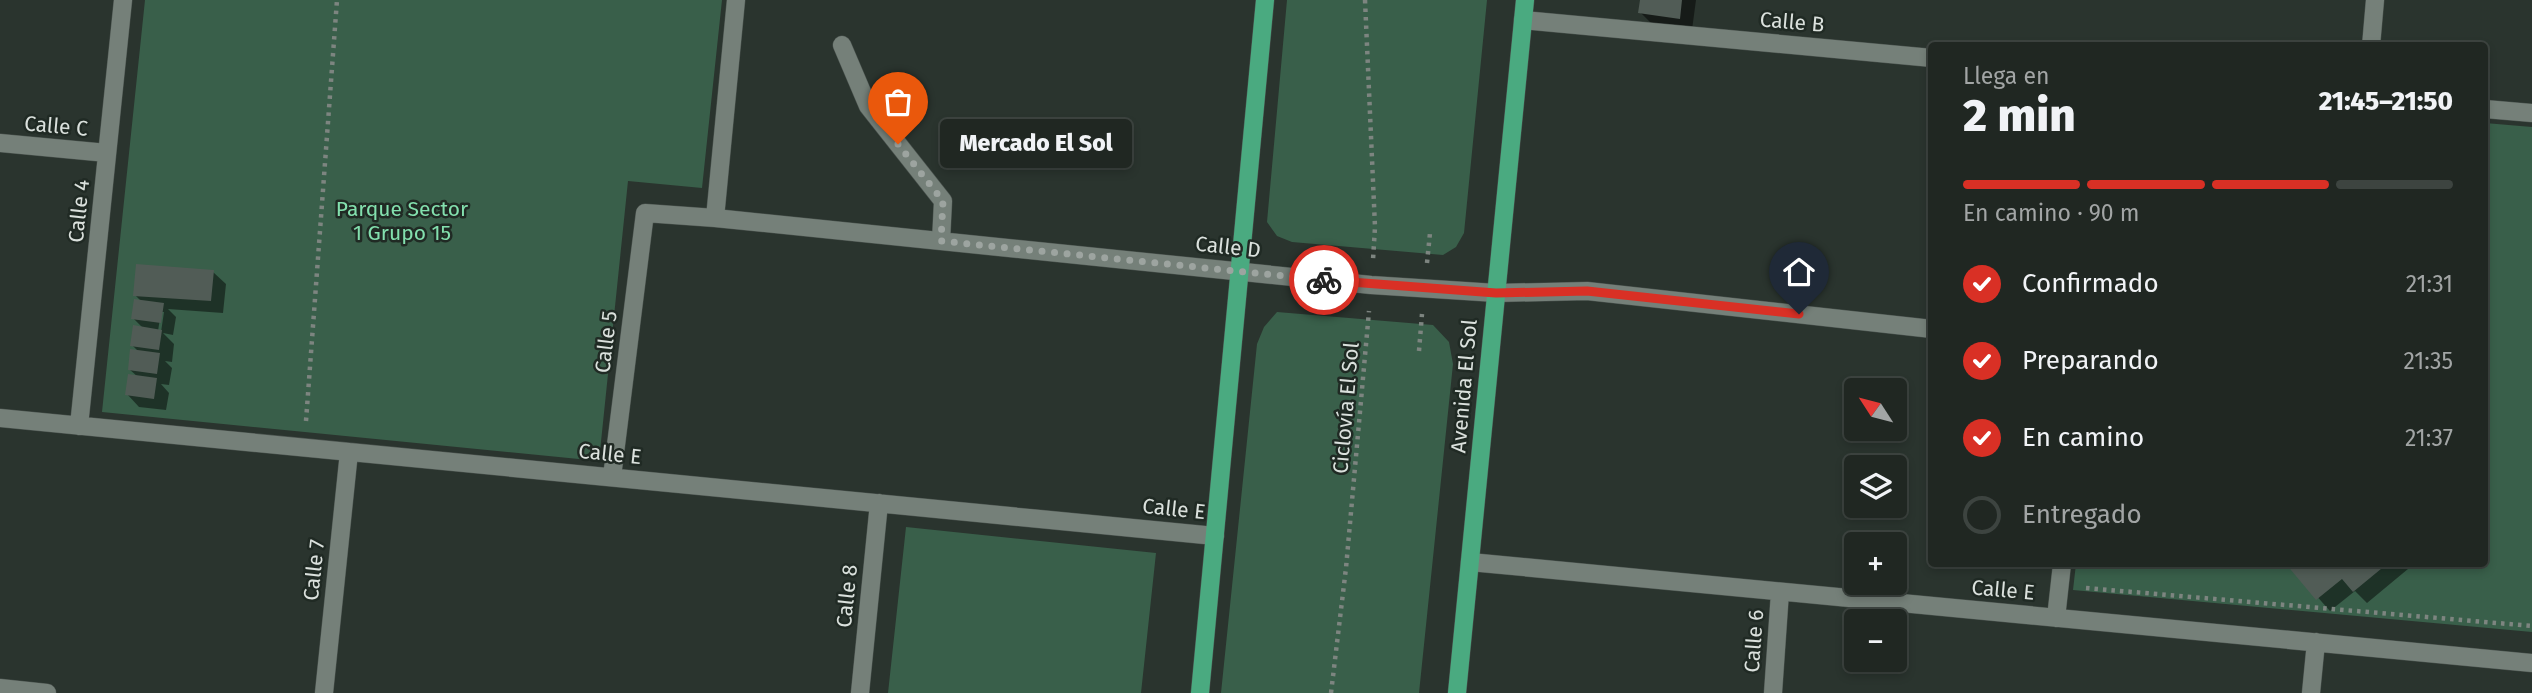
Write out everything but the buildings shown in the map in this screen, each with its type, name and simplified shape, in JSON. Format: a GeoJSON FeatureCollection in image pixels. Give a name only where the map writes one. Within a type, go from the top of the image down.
{"type":"FeatureCollection","features":[{"type":"Feature","properties":{"kind":"main road"},"geometry":{"type":"LineString","coordinates":[[1200,693],[1265,0]]}},
{"type":"Feature","properties":{"kind":"main road","name":"Avenida El Sol"},"geometry":{"type":"LineString","coordinates":[[1457,693],[1525,0]]}},
{"type":"Feature","properties":{"kind":"street","name":"Calle 4"},"geometry":{"type":"LineString","coordinates":[[79,426],[123,0]]}},
{"type":"Feature","properties":{"kind":"street"},"geometry":{"type":"LineString","coordinates":[[715,218],[736,0]]}},
{"type":"Feature","properties":{"kind":"street"},"geometry":{"type":"LineString","coordinates":[[2371,42],[2375,0]]}},
{"type":"Feature","properties":{"kind":"street","name":"Calle B"},"geometry":{"type":"LineString","coordinates":[[1522,20],[1928,58]]}},
{"type":"Feature","properties":{"kind":"street"},"geometry":{"type":"LineString","coordinates":[[842,45],[868,106],[943,201],[941,241]]}},
{"type":"Feature","properties":{"kind":"street"},"geometry":{"type":"LineString","coordinates":[[2488,109],[2532,113]]}},
{"type":"Feature","properties":{"kind":"street","name":"Calle C"},"geometry":{"type":"LineString","coordinates":[[0,144],[107,153]]}},
{"type":"Feature","properties":{"kind":"street","name":"Calle D"},"geometry":{"type":"LineString","coordinates":[[645,213],[1371,285],[1496,293],[1587,291],[1928,329]]}},
{"type":"Feature","properties":{"kind":"street","name":"Calle 5"},"geometry":{"type":"LineString","coordinates":[[612,477],[645,213]]}},
{"type":"Feature","properties":{"kind":"street","name":"Calle E"},"geometry":{"type":"LineString","coordinates":[[0,418],[1215,536]]}},
{"type":"Feature","properties":{"kind":"street","name":"Calle 7"},"geometry":{"type":"LineString","coordinates":[[324,693],[349,452]]}},
{"type":"Feature","properties":{"kind":"street","name":"Calle 8"},"geometry":{"type":"LineString","coordinates":[[860,693],[878,503]]}},
{"type":"Feature","properties":{"kind":"street","name":"Calle E"},"geometry":{"type":"LineString","coordinates":[[1470,562],[2532,663]]}},
{"type":"Feature","properties":{"kind":"street"},"geometry":{"type":"LineString","coordinates":[[2056,618],[2062,567]]}},
{"type":"Feature","properties":{"kind":"street","name":"Calle 6"},"geometry":{"type":"LineString","coordinates":[[1773,693],[1780,592]]}},
{"type":"Feature","properties":{"kind":"street"},"geometry":{"type":"LineString","coordinates":[[2311,693],[2316,642]]}},
{"type":"Feature","properties":{"kind":"street"},"geometry":{"type":"LineString","coordinates":[[0,688],[47,693]]}},
{"type":"Feature","properties":{"kind":"path"},"geometry":{"type":"LineString","coordinates":[[304,447],[337,0]]}},
{"type":"Feature","properties":{"kind":"path","name":"Ciclovía El Sol"},"geometry":{"type":"LineString","coordinates":[[1331,693],[1368,345],[1375,227],[1365,0]]}},
{"type":"Feature","properties":{"kind":"path"},"geometry":{"type":"LineString","coordinates":[[2078,587],[2532,626]]}},
{"type":"Feature","properties":{"kind":"green space","name":"Parque Sector 1 Grupo 15"},"geometry":{"type":"Polygon","coordinates":[[[145,0],[722,0],[702,188],[628,181],[599,461],[102,412],[145,0]]]}},
{"type":"Feature","properties":{"kind":"green space"},"geometry":{"type":"Polygon","coordinates":[[[1287,0],[1487,0],[1464,233],[1456,247],[1443,255],[1292,242],[1277,236],[1267,222],[1287,0]]]}},
{"type":"Feature","properties":{"kind":"green space"},"geometry":{"type":"Polygon","coordinates":[[[2488,123],[2532,127],[2532,632],[2073,590],[2076,567],[2488,567],[2488,123]]]}},
{"type":"Feature","properties":{"kind":"green space"},"geometry":{"type":"Polygon","coordinates":[[[1277,312],[1433,325],[1449,342],[1453,364],[1419,693],[1221,693],[1257,344],[1264,327],[1277,312]]]}},
{"type":"Feature","properties":{"kind":"green space"},"geometry":{"type":"Polygon","coordinates":[[[906,527],[1156,553],[1141,693],[888,693],[906,527]]]}},
{"type":"Feature","properties":{"kind":"way so far"},"geometry":{"type":"LineString","coordinates":[[898,144],[943,201],[941,241],[1324,280]]}},
{"type":"Feature","properties":{"kind":"place","name":"Mercado El Sol"},"geometry":{"type":"Point","coordinates":[898,144]}},
{"type":"Feature","properties":{"kind":"route"},"geometry":{"type":"LineString","coordinates":[[1324,280],[1496,293],[1587,291],[1799,314]]}}]}
